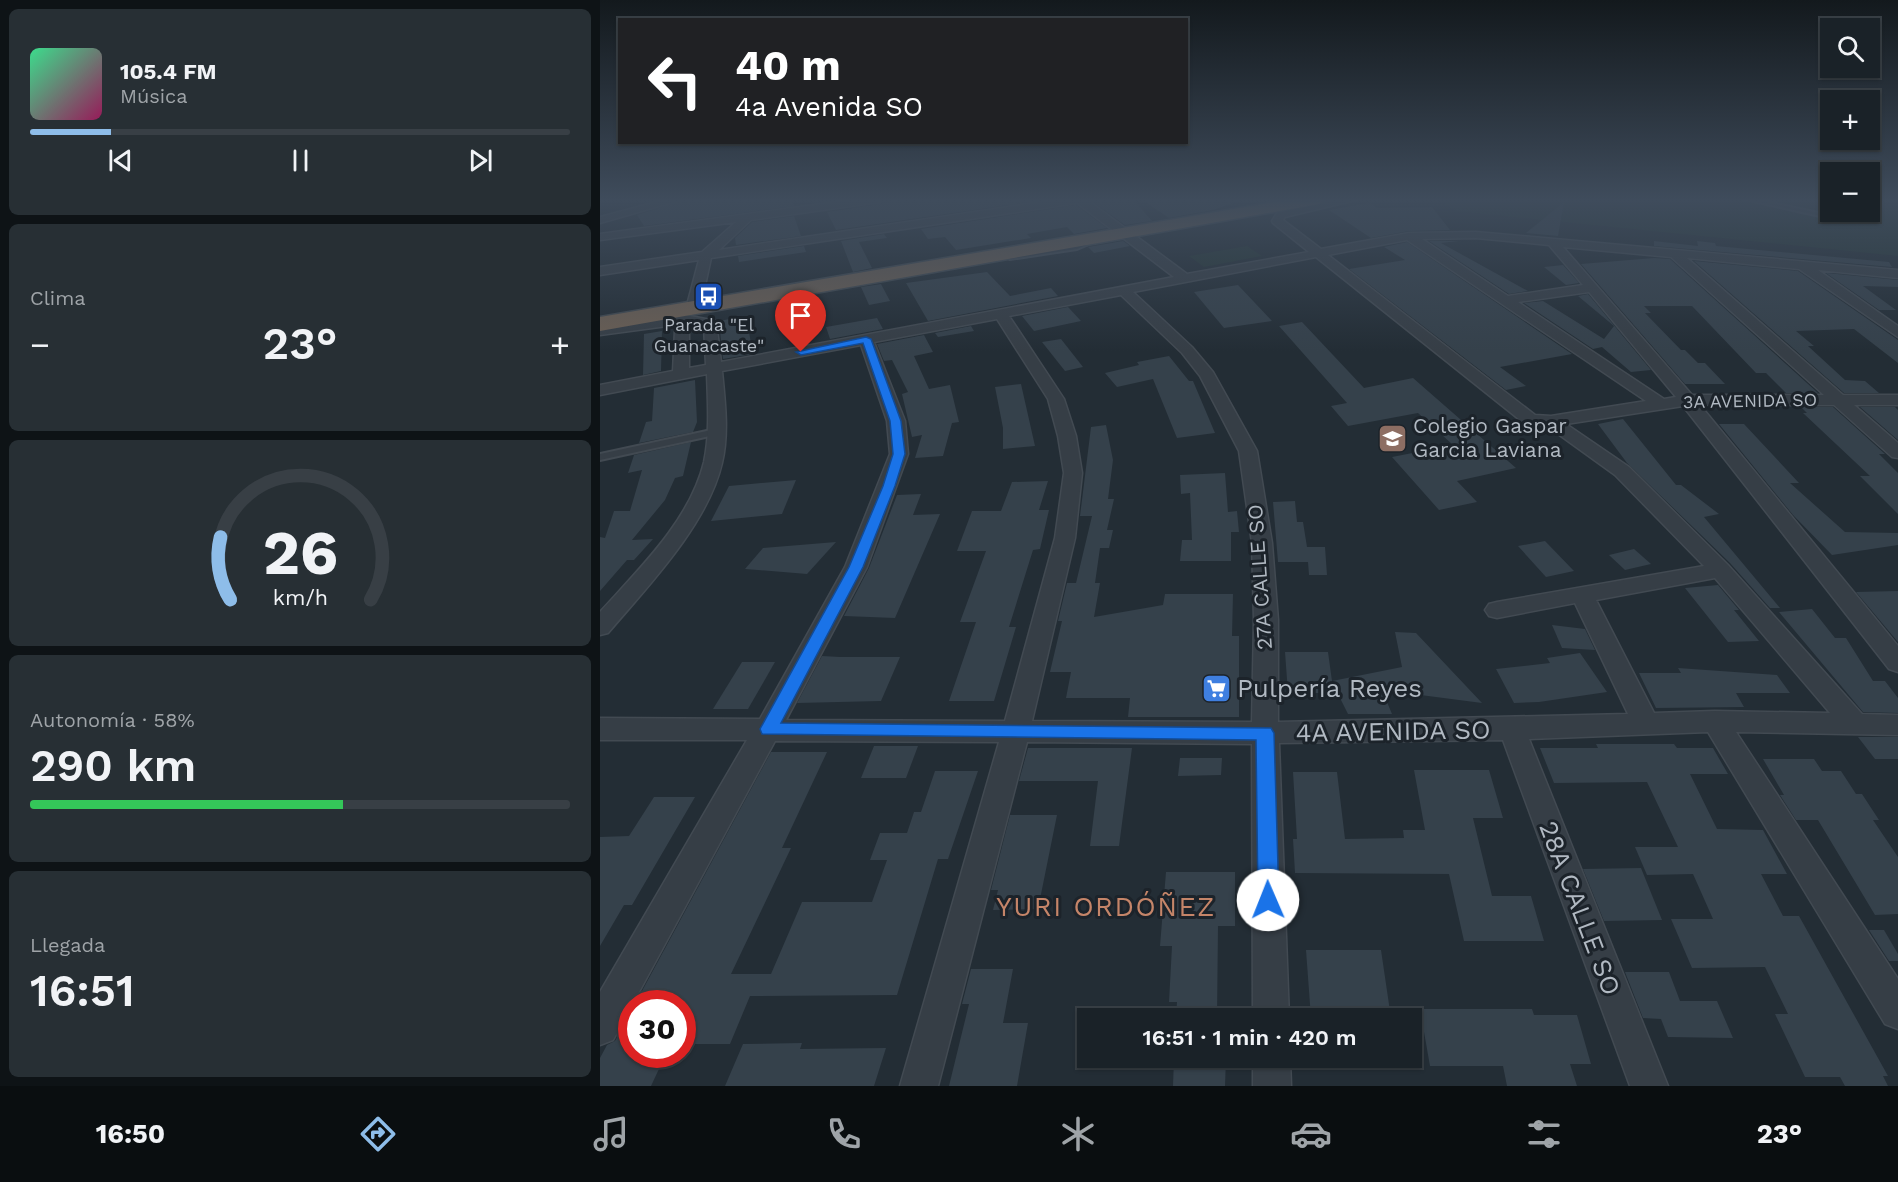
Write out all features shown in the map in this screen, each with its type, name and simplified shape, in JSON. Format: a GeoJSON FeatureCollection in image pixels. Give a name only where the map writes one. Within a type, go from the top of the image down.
{"type":"FeatureCollection","features":[{"type":"Feature","properties":{"kind":"highway"},"geometry":{"type":"LineString","coordinates":[[600,324],[695,315],[1035,250]]}},
{"type":"Feature","properties":{"kind":"street"},"geometry":{"type":"LineString","coordinates":[[681,375],[682,330],[695,315],[706,255],[712,250]]}},
{"type":"Feature","properties":{"kind":"street"},"geometry":{"type":"LineString","coordinates":[[600,271],[742,250]]}},
{"type":"Feature","properties":{"kind":"street"},"geometry":{"type":"LineString","coordinates":[[1148,250],[1185,279]]}},
{"type":"Feature","properties":{"kind":"street"},"geometry":{"type":"LineString","coordinates":[[1315,250],[1541,421],[1622,471],[1720,570],[1855,724]]}},
{"type":"Feature","properties":{"kind":"street"},"geometry":{"type":"LineString","coordinates":[[600,390],[1331,250]]}},
{"type":"Feature","properties":{"kind":"street"},"geometry":{"type":"LineString","coordinates":[[1430,250],[1663,405]]}},
{"type":"Feature","properties":{"kind":"street"},"geometry":{"type":"LineString","coordinates":[[1559,250],[1687,400],[1898,663]]}},
{"type":"Feature","properties":{"kind":"street"},"geometry":{"type":"LineString","coordinates":[[1647,250],[1898,274]]}},
{"type":"Feature","properties":{"kind":"street"},"geometry":{"type":"LineString","coordinates":[[1673,252],[1898,453]]}},
{"type":"Feature","properties":{"kind":"street"},"geometry":{"type":"LineString","coordinates":[[1802,265],[1898,333]]}},
{"type":"Feature","properties":{"kind":"street"},"geometry":{"type":"LineString","coordinates":[[1507,300],[1592,288]]}},
{"type":"Feature","properties":{"kind":"street","name":"27A CALLE SO"},"geometry":{"type":"LineString","coordinates":[[1123,290],[1162,324],[1207,375],[1248,451],[1262,543],[1266,609],[1265,733],[1271,1008]]}},
{"type":"Feature","properties":{"kind":"street"},"geometry":{"type":"LineString","coordinates":[[919,1086],[1016,731],[1065,538],[1073,473],[1067,436],[1056,399],[1000,313]]}},
{"type":"Feature","properties":{"kind":"street"},"geometry":{"type":"LineString","coordinates":[[600,332],[684,319],[695,315],[711,324],[716,432],[712,464],[702,495],[629,594],[600,627]]}},
{"type":"Feature","properties":{"kind":"street"},"geometry":{"type":"LineString","coordinates":[[600,1027],[768,729],[856,567],[889,486],[899,454],[896,421],[866,339]]}},
{"type":"Feature","properties":{"kind":"street","name":"3A AVENIDA SO"},"geometry":{"type":"LineString","coordinates":[[1541,421],[1687,400],[1898,400]]}},
{"type":"Feature","properties":{"kind":"street"},"geometry":{"type":"LineString","coordinates":[[1497,610],[1720,570]]}},
{"type":"Feature","properties":{"kind":"street"},"geometry":{"type":"LineString","coordinates":[[1582,594],[1646,724]]}},
{"type":"Feature","properties":{"kind":"street"},"geometry":{"type":"LineString","coordinates":[[1715,721],[1898,1011]]}},
{"type":"Feature","properties":{"kind":"street","name":"4A AVENIDA SO"},"geometry":{"type":"LineString","coordinates":[[600,729],[1265,733],[1512,729],[1715,721],[1898,725]]}},
{"type":"Feature","properties":{"kind":"street","name":"28A CALLE SO"},"geometry":{"type":"LineString","coordinates":[[1512,729],[1648,1086]]}},
{"type":"Feature","properties":{"kind":"street"},"geometry":{"type":"LineString","coordinates":[[1272,1068],[1272,1086]]}},
{"type":"Feature","properties":{"kind":"lane"},"geometry":{"type":"LineString","coordinates":[[600,457],[716,432]]}},
{"type":"Feature","properties":{"kind":"shaded area"},"geometry":{"type":"Polygon","coordinates":[[[1226,250],[1253,250],[1262,256],[1204,267],[1189,256],[1226,250]]]}},
{"type":"Feature","properties":{"kind":"shaded area"},"geometry":{"type":"Polygon","coordinates":[[[1836,250],[1898,250],[1898,256],[1836,250]]]}},
{"type":"Feature","properties":{"kind":"building"},"geometry":{"type":"Polygon","coordinates":[[[780,250],[805,250],[806,252],[739,262],[738,256],[780,250]]]}},
{"type":"Feature","properties":{"kind":"building"},"geometry":{"type":"Polygon","coordinates":[[[844,250],[863,250],[872,268],[853,272],[844,250]]]}},
{"type":"Feature","properties":{"kind":"building"},"geometry":{"type":"Polygon","coordinates":[[[1091,250],[1111,250],[1094,253],[1091,250]]]}},
{"type":"Feature","properties":{"kind":"building"},"geometry":{"type":"Polygon","coordinates":[[[1388,250],[1418,250],[1572,354],[1500,367],[1526,386],[1506,390],[1349,269],[1405,260],[1388,250]]]}},
{"type":"Feature","properties":{"kind":"building"},"geometry":{"type":"Polygon","coordinates":[[[1442,250],[1453,250],[1528,291],[1509,294],[1442,250]]]}},
{"type":"Feature","properties":{"kind":"building"},"geometry":{"type":"Polygon","coordinates":[[[1696,250],[1756,250],[1889,262],[1892,267],[1696,250]]]}},
{"type":"Feature","properties":{"kind":"building"},"geometry":{"type":"Polygon","coordinates":[[[1654,258],[1670,259],[1818,393],[1786,393],[1766,373],[1756,373],[1692,306],[1644,306],[1651,313],[1645,313],[1681,350],[1685,350],[1698,363],[1705,363],[1725,384],[1685,384],[1581,264],[1654,258]]]}},
{"type":"Feature","properties":{"kind":"building"},"geometry":{"type":"Polygon","coordinates":[[[1694,261],[1798,271],[1898,340],[1898,363],[1854,329],[1796,331],[1814,346],[1808,346],[1845,380],[1865,381],[1879,393],[1844,393],[1694,261]]]}},
{"type":"Feature","properties":{"kind":"building"},"geometry":{"type":"Polygon","coordinates":[[[1563,265],[1579,283],[1566,285],[1544,267],[1563,265]]]}},
{"type":"Feature","properties":{"kind":"building"},"geometry":{"type":"Polygon","coordinates":[[[987,272],[1010,296],[1051,288],[1058,296],[928,321],[906,283],[987,272]]]}},
{"type":"Feature","properties":{"kind":"building"},"geometry":{"type":"Polygon","coordinates":[[[1826,273],[1898,280],[1898,287],[1863,286],[1896,310],[1879,310],[1826,273]]]}},
{"type":"Feature","properties":{"kind":"building"},"geometry":{"type":"Polygon","coordinates":[[[881,284],[890,301],[869,305],[861,287],[881,284]]]}},
{"type":"Feature","properties":{"kind":"building"},"geometry":{"type":"Polygon","coordinates":[[[1238,285],[1272,321],[1224,328],[1194,292],[1238,285]]]}},
{"type":"Feature","properties":{"kind":"building"},"geometry":{"type":"Polygon","coordinates":[[[1588,294],[1651,370],[1631,372],[1602,347],[1593,349],[1524,303],[1543,301],[1604,339],[1614,326],[1578,296],[1588,294]]]}},
{"type":"Feature","properties":{"kind":"building"},"geometry":{"type":"Polygon","coordinates":[[[1068,307],[1081,321],[1034,331],[1022,316],[1068,307]]]}},
{"type":"Feature","properties":{"kind":"building"},"geometry":{"type":"Polygon","coordinates":[[[746,316],[753,354],[723,359],[719,321],[746,316]]]}},
{"type":"Feature","properties":{"kind":"building"},"geometry":{"type":"Polygon","coordinates":[[[877,318],[883,329],[830,339],[826,327],[877,318]]]}},
{"type":"Feature","properties":{"kind":"building"},"geometry":{"type":"Polygon","coordinates":[[[1302,322],[1364,388],[1413,378],[1516,468],[1457,481],[1477,502],[1439,510],[1392,457],[1453,445],[1418,413],[1348,426],[1331,406],[1347,403],[1279,326],[1302,322]]]}},
{"type":"Feature","properties":{"kind":"building"},"geometry":{"type":"Polygon","coordinates":[[[971,326],[974,331],[938,337],[935,333],[971,326]]]}},
{"type":"Feature","properties":{"kind":"building"},"geometry":{"type":"Polygon","coordinates":[[[662,331],[661,371],[643,375],[644,334],[662,331]]]}},
{"type":"Feature","properties":{"kind":"building"},"geometry":{"type":"Polygon","coordinates":[[[924,335],[933,352],[914,356],[929,389],[950,385],[959,422],[952,423],[943,456],[915,458],[922,435],[912,437],[902,394],[908,392],[892,360],[884,361],[877,344],[924,335]]]}},
{"type":"Feature","properties":{"kind":"building"},"geometry":{"type":"Polygon","coordinates":[[[1061,339],[1083,367],[1065,371],[1042,342],[1061,339]]]}},
{"type":"Feature","properties":{"kind":"building"},"geometry":{"type":"Polygon","coordinates":[[[1169,356],[1189,381],[1193,381],[1215,433],[1177,438],[1153,379],[1117,387],[1105,373],[1139,365],[1137,362],[1169,356]]]}},
{"type":"Feature","properties":{"kind":"building"},"geometry":{"type":"Polygon","coordinates":[[[695,380],[697,422],[693,432],[639,443],[646,422],[652,421],[654,388],[695,380]]]}},
{"type":"Feature","properties":{"kind":"building"},"geometry":{"type":"Polygon","coordinates":[[[1021,384],[1035,446],[1003,449],[1003,428],[995,387],[1021,384]]]}},
{"type":"Feature","properties":{"kind":"building"},"geometry":{"type":"Polygon","coordinates":[[[1801,407],[1833,407],[1885,454],[1879,454],[1898,473],[1898,514],[1860,476],[1870,476],[1803,413],[1807,413],[1801,407]]]}},
{"type":"Feature","properties":{"kind":"building"},"geometry":{"type":"Polygon","coordinates":[[[1860,407],[1895,407],[1898,410],[1898,440],[1860,407]]]}},
{"type":"Feature","properties":{"kind":"building"},"geometry":{"type":"Polygon","coordinates":[[[1623,419],[1676,485],[1681,485],[1719,514],[1704,517],[1780,608],[1770,608],[1730,563],[1627,463],[1598,424],[1623,419]]]}},
{"type":"Feature","properties":{"kind":"building"},"geometry":{"type":"Polygon","coordinates":[[[1719,424],[1744,424],[1799,483],[1790,483],[1845,532],[1898,533],[1898,545],[1832,555],[1793,515],[1719,424]]]}},
{"type":"Feature","properties":{"kind":"building"},"geometry":{"type":"Polygon","coordinates":[[[1106,425],[1113,460],[1108,499],[1114,499],[1107,530],[1113,530],[1109,548],[1100,548],[1095,583],[1100,583],[1094,617],[1163,605],[1165,594],[1233,594],[1232,636],[1239,636],[1239,717],[1128,717],[1130,698],[1066,698],[1071,672],[1050,672],[1062,621],[1058,621],[1067,583],[1076,583],[1092,516],[1080,516],[1091,427],[1106,425]]]}},
{"type":"Feature","properties":{"kind":"building"},"geometry":{"type":"Polygon","coordinates":[[[691,442],[683,476],[675,478],[665,500],[632,540],[653,539],[634,560],[627,560],[600,591],[600,537],[605,538],[614,511],[630,511],[642,470],[628,473],[634,455],[691,442]]]}},
{"type":"Feature","properties":{"kind":"building"},"geometry":{"type":"Polygon","coordinates":[[[1225,473],[1228,512],[1237,511],[1239,532],[1231,532],[1231,561],[1180,561],[1182,540],[1192,540],[1190,493],[1181,494],[1180,475],[1225,473]]]}},
{"type":"Feature","properties":{"kind":"building"},"geometry":{"type":"Polygon","coordinates":[[[796,480],[782,514],[711,521],[729,486],[796,480]]]}},
{"type":"Feature","properties":{"kind":"building"},"geometry":{"type":"Polygon","coordinates":[[[1048,481],[1039,510],[1049,510],[1040,549],[1033,550],[1009,627],[1016,627],[994,701],[949,701],[976,622],[960,622],[986,551],[957,551],[972,511],[1001,511],[1012,482],[1048,481]]]}},
{"type":"Feature","properties":{"kind":"building"},"geometry":{"type":"Polygon","coordinates":[[[921,494],[913,515],[940,514],[895,618],[844,616],[869,568],[897,495],[921,494]]]}},
{"type":"Feature","properties":{"kind":"building"},"geometry":{"type":"Polygon","coordinates":[[[1295,501],[1297,522],[1303,522],[1307,547],[1325,547],[1327,575],[1309,575],[1308,562],[1278,562],[1273,502],[1295,501]]]}},
{"type":"Feature","properties":{"kind":"building"},"geometry":{"type":"Polygon","coordinates":[[[1545,541],[1574,571],[1546,577],[1518,546],[1545,541]]]}},
{"type":"Feature","properties":{"kind":"building"},"geometry":{"type":"Polygon","coordinates":[[[836,542],[807,574],[745,569],[763,548],[836,542]]]}},
{"type":"Feature","properties":{"kind":"building"},"geometry":{"type":"Polygon","coordinates":[[[1634,549],[1651,564],[1625,570],[1609,555],[1634,549]]]}},
{"type":"Feature","properties":{"kind":"building"},"geometry":{"type":"Polygon","coordinates":[[[1718,585],[1739,610],[1734,610],[1759,641],[1728,642],[1685,588],[1718,585]]]}},
{"type":"Feature","properties":{"kind":"building"},"geometry":{"type":"Polygon","coordinates":[[[1898,591],[1898,642],[1856,592],[1898,591]]]}},
{"type":"Feature","properties":{"kind":"building"},"geometry":{"type":"Polygon","coordinates":[[[1812,609],[1835,638],[1846,638],[1873,681],[1885,681],[1898,698],[1898,713],[1863,712],[1779,612],[1812,609]]]}},
{"type":"Feature","properties":{"kind":"building"},"geometry":{"type":"Polygon","coordinates":[[[1552,625],[1585,629],[1595,650],[1562,648],[1552,625]]]}},
{"type":"Feature","properties":{"kind":"building"},"geometry":{"type":"Polygon","coordinates":[[[1395,632],[1416,633],[1482,703],[1382,690],[1392,714],[1348,714],[1333,684],[1333,693],[1288,693],[1285,652],[1328,652],[1332,681],[1402,667],[1395,632]]]}},
{"type":"Feature","properties":{"kind":"building"},"geometry":{"type":"Polygon","coordinates":[[[1580,653],[1607,692],[1539,702],[1514,703],[1496,669],[1550,663],[1547,658],[1580,653]]]}},
{"type":"Feature","properties":{"kind":"building"},"geometry":{"type":"Polygon","coordinates":[[[822,656],[900,657],[881,701],[797,703],[822,656]]]}},
{"type":"Feature","properties":{"kind":"building"},"geometry":{"type":"Polygon","coordinates":[[[742,662],[775,662],[748,709],[713,709],[742,662]]]}},
{"type":"Feature","properties":{"kind":"building"},"geometry":{"type":"Polygon","coordinates":[[[1678,668],[1777,675],[1790,693],[1736,693],[1744,707],[1656,708],[1639,673],[1681,673],[1678,668]]]}},
{"type":"Feature","properties":{"kind":"building"},"geometry":{"type":"Polygon","coordinates":[[[1858,737],[1898,737],[1898,759],[1875,759],[1858,737]]]}},
{"type":"Feature","properties":{"kind":"building"},"geometry":{"type":"Polygon","coordinates":[[[1596,744],[1674,744],[1677,748],[1713,748],[1728,774],[1690,774],[1717,829],[1763,830],[1787,874],[1761,874],[1783,916],[1799,916],[1888,1076],[1883,1076],[1888,1086],[1845,1086],[1840,1077],[1805,1077],[1775,1014],[1788,1014],[1765,967],[1692,968],[1671,919],[1713,919],[1693,874],[1647,875],[1635,847],[1678,847],[1647,782],[1554,783],[1540,748],[1598,748],[1596,744]]]}},
{"type":"Feature","properties":{"kind":"building"},"geometry":{"type":"Polygon","coordinates":[[[874,746],[918,746],[906,778],[861,778],[874,746]]]}},
{"type":"Feature","properties":{"kind":"building"},"geometry":{"type":"Polygon","coordinates":[[[1028,748],[1132,748],[1119,846],[1090,846],[1098,781],[1019,781],[1028,748]]]}},
{"type":"Feature","properties":{"kind":"building"},"geometry":{"type":"Polygon","coordinates":[[[771,752],[827,752],[782,848],[791,848],[731,974],[771,974],[802,902],[872,902],[887,860],[870,860],[880,833],[907,833],[914,812],[921,812],[935,771],[978,771],[948,859],[938,859],[897,995],[750,996],[730,1044],[696,1044],[696,990],[643,990],[771,752]]]}},
{"type":"Feature","properties":{"kind":"building"},"geometry":{"type":"Polygon","coordinates":[[[1180,758],[1222,758],[1221,775],[1178,776],[1180,758]]]}},
{"type":"Feature","properties":{"kind":"building"},"geometry":{"type":"Polygon","coordinates":[[[1763,759],[1814,759],[1822,771],[1841,771],[1856,794],[1862,794],[1879,820],[1873,820],[1898,857],[1898,914],[1875,915],[1818,820],[1796,820],[1780,795],[1784,795],[1763,759]]]}},
{"type":"Feature","properties":{"kind":"building"},"geometry":{"type":"Polygon","coordinates":[[[1414,770],[1489,770],[1503,818],[1473,818],[1492,896],[1531,896],[1544,941],[1464,941],[1449,874],[1295,873],[1293,839],[1297,839],[1293,772],[1337,772],[1345,839],[1404,838],[1403,830],[1425,830],[1414,770]]]}},
{"type":"Feature","properties":{"kind":"building"},"geometry":{"type":"Polygon","coordinates":[[[654,797],[695,797],[632,905],[624,905],[600,946],[600,837],[629,836],[654,797]]]}},
{"type":"Feature","properties":{"kind":"building"},"geometry":{"type":"Polygon","coordinates":[[[1010,815],[1057,815],[1038,909],[993,910],[998,890],[991,890],[1010,815]]]}},
{"type":"Feature","properties":{"kind":"building"},"geometry":{"type":"Polygon","coordinates":[[[1641,868],[1662,920],[1604,921],[1583,869],[1641,868]]]}},
{"type":"Feature","properties":{"kind":"building"},"geometry":{"type":"Polygon","coordinates":[[[1166,872],[1235,872],[1235,926],[1218,926],[1217,1008],[1177,1008],[1177,1002],[1169,1002],[1172,946],[1160,946],[1166,872]]]}},
{"type":"Feature","properties":{"kind":"building"},"geometry":{"type":"Polygon","coordinates":[[[1869,930],[1884,930],[1898,954],[1898,961],[1889,961],[1869,930]]]}},
{"type":"Feature","properties":{"kind":"building"},"geometry":{"type":"Polygon","coordinates":[[[1306,950],[1381,950],[1390,1008],[1310,1008],[1306,950]]]}},
{"type":"Feature","properties":{"kind":"building"},"geometry":{"type":"Polygon","coordinates":[[[971,969],[1013,969],[1003,1023],[1028,1023],[1017,1086],[949,1086],[969,1004],[962,1004],[971,969]]]}},
{"type":"Feature","properties":{"kind":"building"},"geometry":{"type":"Polygon","coordinates":[[[1625,972],[1669,972],[1680,1001],[1717,1001],[1733,1038],[1668,1037],[1661,1019],[1643,1018],[1625,972]]]}},
{"type":"Feature","properties":{"kind":"building"},"geometry":{"type":"Polygon","coordinates":[[[1422,1009],[1532,1009],[1534,1015],[1577,1015],[1591,1064],[1570,1064],[1577,1086],[1507,1086],[1503,1066],[1430,1066],[1422,1009]]]}},
{"type":"Feature","properties":{"kind":"building"},"geometry":{"type":"Polygon","coordinates":[[[618,1036],[618,1068],[659,1068],[651,1086],[600,1086],[600,1058],[607,1045],[615,1041],[618,1036]]]}},
{"type":"Feature","properties":{"kind":"building"},"geometry":{"type":"Polygon","coordinates":[[[802,1043],[800,1049],[886,1048],[874,1086],[725,1086],[743,1044],[802,1043]]]}},
{"type":"Feature","properties":{"kind":"building"},"geometry":{"type":"Polygon","coordinates":[[[1174,1068],[1226,1068],[1225,1086],[1173,1086],[1174,1068]]]}},
{"type":"Feature","properties":{"kind":"place","name":"Parada \"El Guanacaste\""},"geometry":{"type":"Point","coordinates":[709,296]}},
{"type":"Feature","properties":{"kind":"place","name":"Colegio Gaspar Garcia Laviana"},"geometry":{"type":"Point","coordinates":[1392,438]}},
{"type":"Feature","properties":{"kind":"place","name":"Pulpería Reyes"},"geometry":{"type":"Point","coordinates":[1216,688]}},
{"type":"Feature","properties":{"kind":"district","name":"YURI ORDÓÑEZ"},"geometry":{"type":"Point","coordinates":[1106,907]}},
{"type":"Feature","properties":{"kind":"route"},"geometry":{"type":"LineString","coordinates":[[801,352],[866,339],[896,421],[899,454],[889,486],[856,567],[768,729],[1265,733],[1268,900]]}}]}
